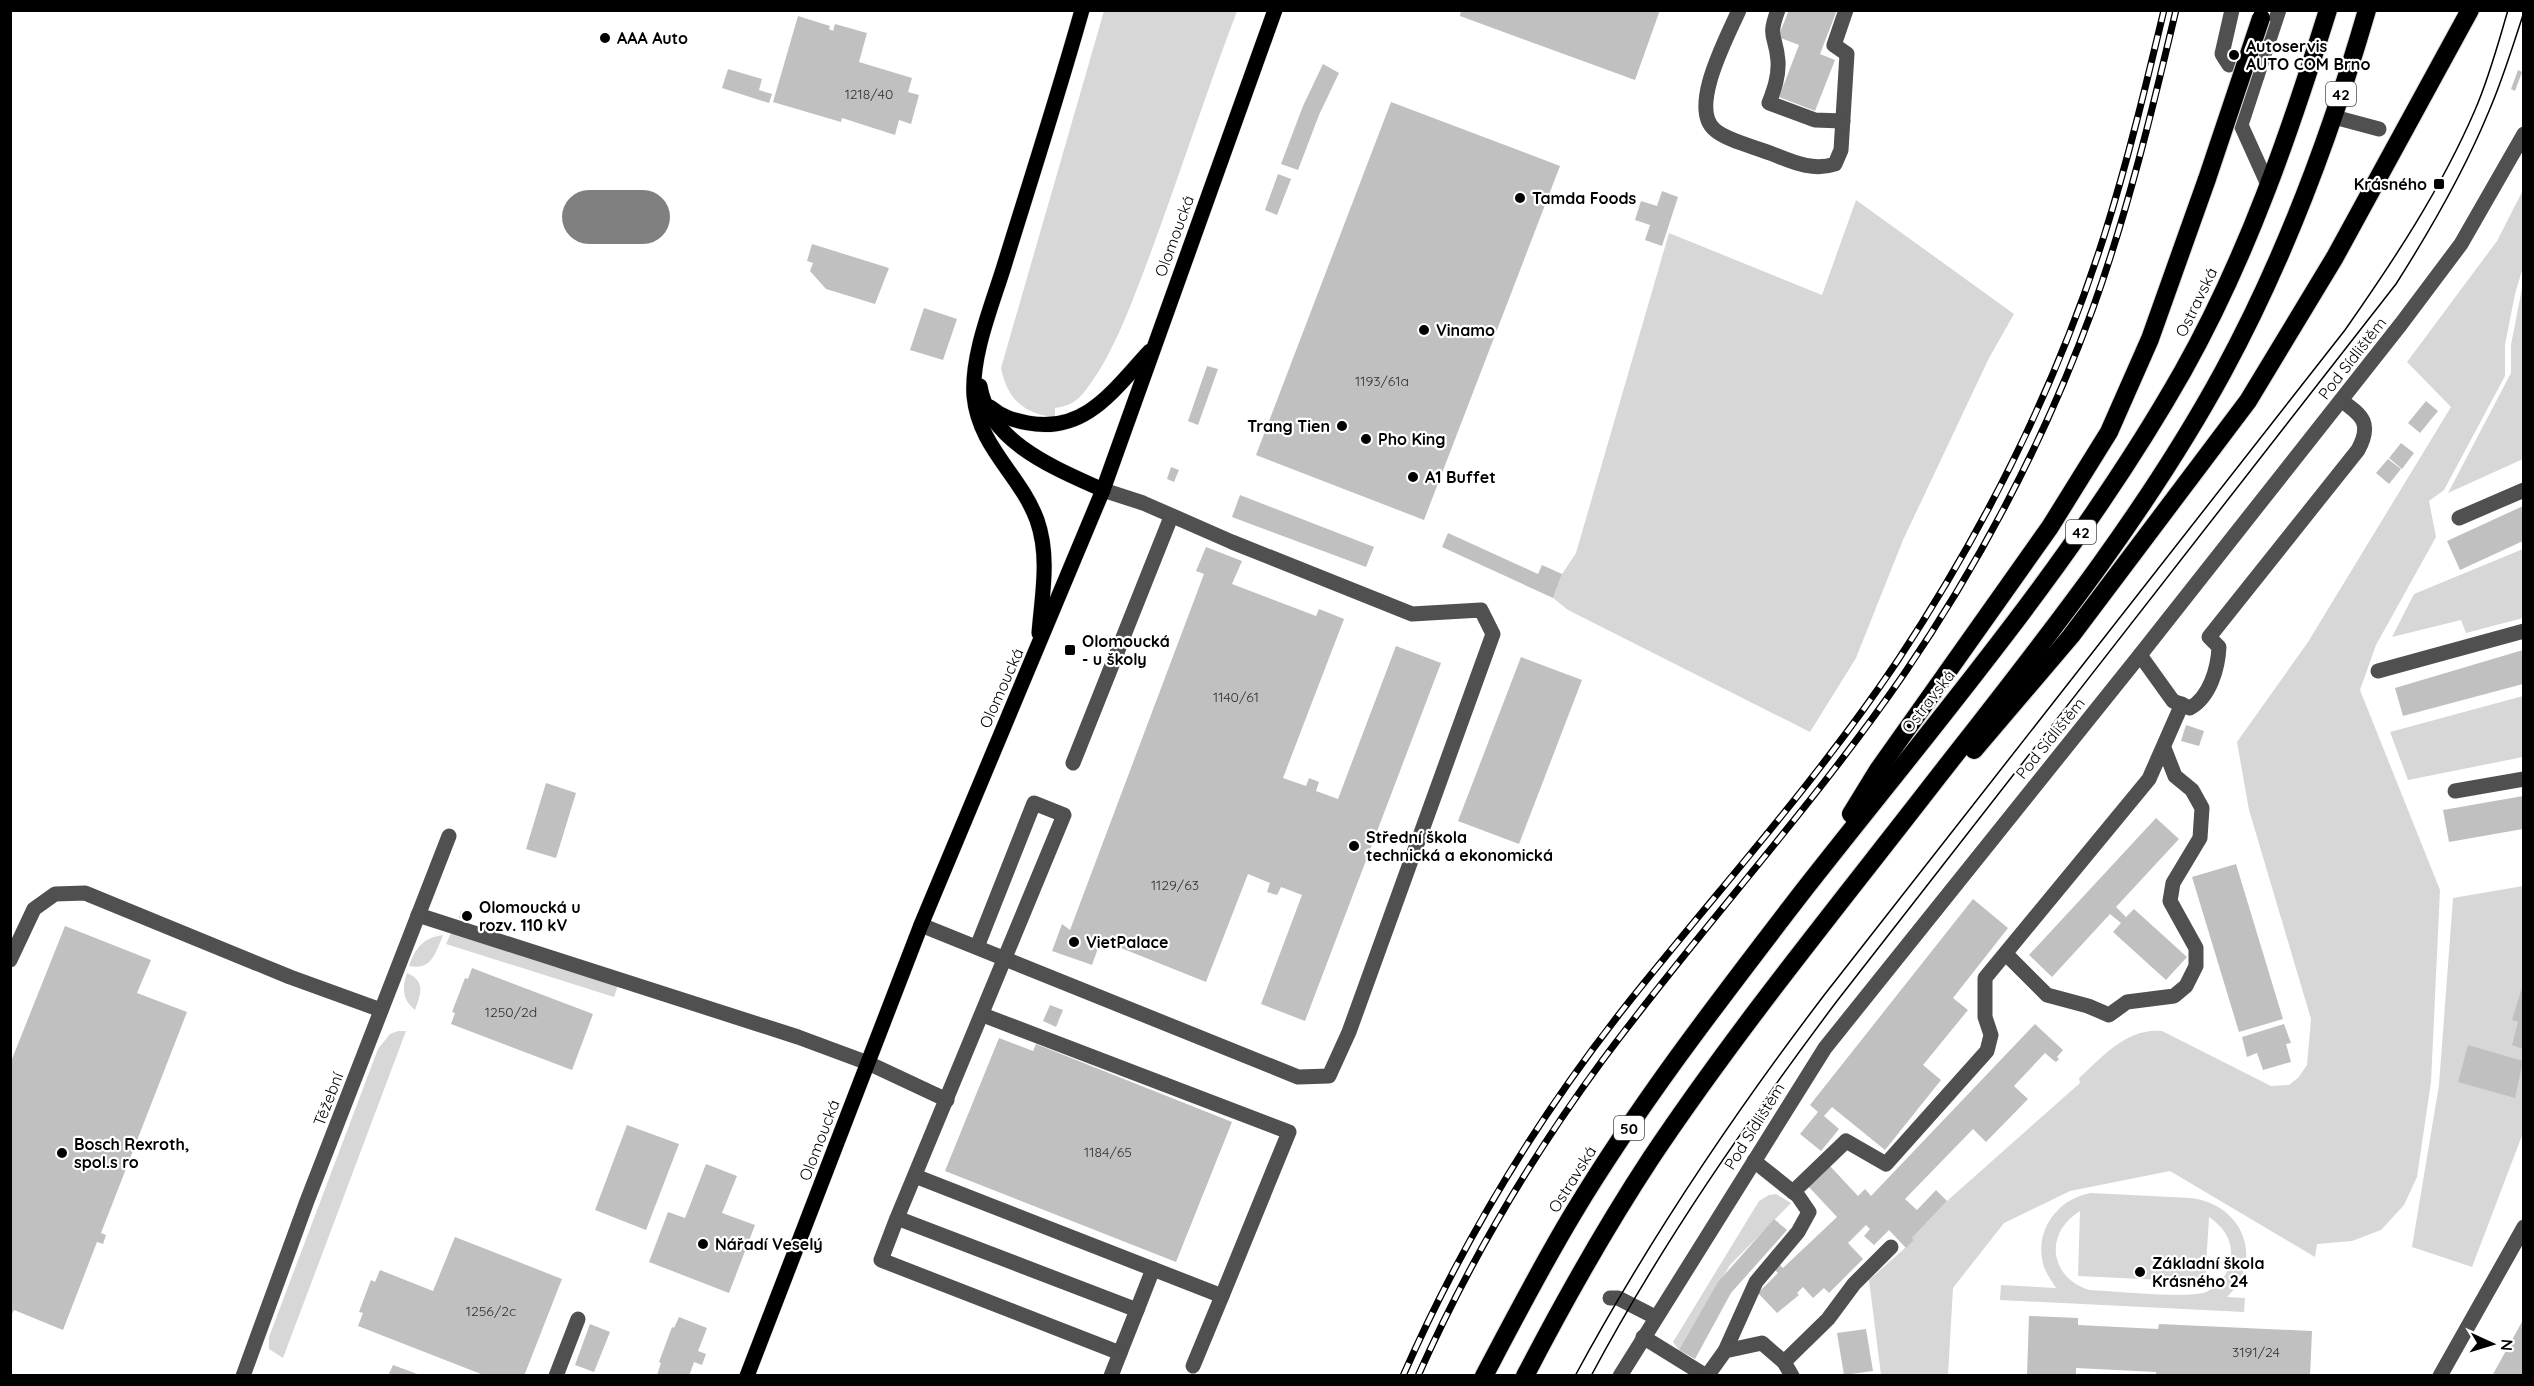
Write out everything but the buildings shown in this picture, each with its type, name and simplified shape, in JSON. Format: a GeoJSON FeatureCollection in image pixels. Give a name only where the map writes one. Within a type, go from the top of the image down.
{"type":"FeatureCollection","features":[{"type":"Feature","properties":{"kind":"highway","name":"Ostravská"},"geometry":{"type":"LineString","coordinates":[[1484,1376],[1567,1224],[1606,1162],[1671,1068],[1799,896],[2007,632],[2092,517],[2153,422],[2184,369],[2231,276],[2269,187],[2292,125],[2328,10]]}},
{"type":"Feature","properties":{"kind":"highway","name":"42"},"geometry":{"type":"LineString","coordinates":[[1907,817],[2085,586],[2174,456],[2223,373],[2246,328],[2289,231],[2334,117],[2367,10]]}},
{"type":"Feature","properties":{"kind":"highway"},"geometry":{"type":"LineString","coordinates":[[1907,817],[1953,774],[2071,636],[2211,451],[2264,375],[2335,257],[2470,10]]}},
{"type":"Feature","properties":{"kind":"highway","name":"42"},"geometry":{"type":"LineString","coordinates":[[1799,896],[1878,770],[2050,527],[2109,432],[2150,339],[2207,179],[2262,13]]}},
{"type":"Feature","properties":{"kind":"highway","name":"50"},"geometry":{"type":"LineString","coordinates":[[1525,1376],[1604,1233],[1692,1099],[1907,817]]}},
{"type":"Feature","properties":{"kind":"main road"},"geometry":{"type":"LineString","coordinates":[[1037,651],[1045,572],[1041,535],[1032,511],[980,427],[974,380],[981,346],[1082,10]]}},
{"type":"Feature","properties":{"kind":"main road","name":"Olomoucká"},"geometry":{"type":"LineString","coordinates":[[747,1376],[921,925],[988,760],[1037,651],[1103,490],[1275,10]]}},
{"type":"Feature","properties":{"kind":"main road"},"geometry":{"type":"LineString","coordinates":[[981,346],[978,377],[985,402],[994,420],[1017,443],[1058,470],[1103,490]]}},
{"type":"Feature","properties":{"kind":"main road"},"geometry":{"type":"LineString","coordinates":[[985,402],[1000,416],[1013,420],[1052,425],[1067,423],[1080,418],[1104,399],[1154,347]]}},
{"type":"Feature","properties":{"kind":"street"},"geometry":{"type":"LineString","coordinates":[[1739,10],[1713,71],[1704,102],[1707,118],[1714,130],[1790,161],[1819,168],[1835,164],[1839,159],[1847,54],[1833,45],[1846,10]]}},
{"type":"Feature","properties":{"kind":"street"},"geometry":{"type":"LineString","coordinates":[[1778,10],[1770,31],[1778,61],[1776,84],[1769,103],[1815,120],[1843,121]]}},
{"type":"Feature","properties":{"kind":"street"},"geometry":{"type":"LineString","coordinates":[[2229,65],[2222,54],[2232,10]]}},
{"type":"Feature","properties":{"kind":"street"},"geometry":{"type":"LineString","coordinates":[[2269,187],[2241,125],[2255,75],[2279,10]]}},
{"type":"Feature","properties":{"kind":"street"},"geometry":{"type":"LineString","coordinates":[[2334,117],[2379,129]]}},
{"type":"Feature","properties":{"kind":"street","name":"Pod Sídlištěm"},"geometry":{"type":"LineString","coordinates":[[1620,1376],[1654,1317],[1825,1048],[2342,401],[2461,244],[2523,135]]}},
{"type":"Feature","properties":{"kind":"street"},"geometry":{"type":"LineString","coordinates":[[2140,655],[2173,701],[2190,708],[2198,704],[2210,684],[2218,663],[2219,646],[2209,637],[2358,450],[2365,437],[2365,426],[2361,417],[2342,401]]}},
{"type":"Feature","properties":{"kind":"street"},"geometry":{"type":"LineString","coordinates":[[921,925],[1298,1077],[1329,1076],[1349,1032],[1493,634],[1481,610],[1412,614],[1171,517],[1143,503],[1103,490]]}},
{"type":"Feature","properties":{"kind":"street"},"geometry":{"type":"LineString","coordinates":[[2459,518],[2523,490]]}},
{"type":"Feature","properties":{"kind":"street"},"geometry":{"type":"LineString","coordinates":[[1073,763],[1171,517]]}},
{"type":"Feature","properties":{"kind":"street"},"geometry":{"type":"LineString","coordinates":[[2378,671],[2523,631]]}},
{"type":"Feature","properties":{"kind":"street"},"geometry":{"type":"LineString","coordinates":[[1793,1192],[1846,1141],[1886,1164],[1987,1051],[1991,1035],[1985,1017],[1985,978],[2134,799],[2149,778],[2182,704]]}},
{"type":"Feature","properties":{"kind":"street"},"geometry":{"type":"LineString","coordinates":[[2006,954],[2047,995],[2088,1006],[2109,1015],[2127,1002],[2174,996],[2186,986],[2196,966],[2196,948],[2170,901],[2174,883],[2200,838],[2202,808],[2192,790],[2175,776],[2164,748]]}},
{"type":"Feature","properties":{"kind":"street"},"geometry":{"type":"LineString","coordinates":[[2455,791],[2523,778]]}},
{"type":"Feature","properties":{"kind":"street"},"geometry":{"type":"LineString","coordinates":[[977,946],[1034,803],[1064,815],[881,1260],[1120,1353]]}},
{"type":"Feature","properties":{"kind":"street","name":"Těžební"},"geometry":{"type":"LineString","coordinates":[[243,1376],[448,836]]}},
{"type":"Feature","properties":{"kind":"street"},"geometry":{"type":"LineString","coordinates":[[10,960],[34,909],[55,894],[85,893],[290,977],[381,1010]]}},
{"type":"Feature","properties":{"kind":"street"},"geometry":{"type":"LineString","coordinates":[[418,915],[798,1037],[868,1064],[947,1100]]}},
{"type":"Feature","properties":{"kind":"street"},"geometry":{"type":"LineString","coordinates":[[982,1015],[1289,1132],[1193,1366]]}},
{"type":"Feature","properties":{"kind":"street"},"geometry":{"type":"LineString","coordinates":[[1642,1337],[1707,1376],[1725,1351],[1756,1282],[1798,1232],[1809,1212],[1793,1192],[1754,1161]]}},
{"type":"Feature","properties":{"kind":"street"},"geometry":{"type":"LineString","coordinates":[[915,1176],[1222,1296]]}},
{"type":"Feature","properties":{"kind":"street"},"geometry":{"type":"LineString","coordinates":[[897,1218],[1137,1310]]}},
{"type":"Feature","properties":{"kind":"street"},"geometry":{"type":"LineString","coordinates":[[2440,1376],[2522,1236]]}},
{"type":"Feature","properties":{"kind":"street"},"geometry":{"type":"LineString","coordinates":[[1725,1351],[1762,1343],[1788,1369],[1854,1284],[1891,1247]]}},
{"type":"Feature","properties":{"kind":"street"},"geometry":{"type":"LineString","coordinates":[[1111,1376],[1153,1269]]}},
{"type":"Feature","properties":{"kind":"street"},"geometry":{"type":"LineString","coordinates":[[1610,1299],[1618,1298],[1654,1317]]}},
{"type":"Feature","properties":{"kind":"street"},"geometry":{"type":"LineString","coordinates":[[556,1376],[578,1319]]}},
{"type":"Feature","properties":{"kind":"shaded area"},"geometry":{"type":"Polygon","coordinates":[[[1104,11],[1237,11],[1121,328],[1104,362],[1085,391],[1072,403],[1055,408],[1055,417],[1034,412],[1018,403],[1007,388],[1001,368],[1104,11]]]}},
{"type":"Feature","properties":{"kind":"shaded area"},"geometry":{"type":"Polygon","coordinates":[[[2523,190],[2523,267],[2505,345],[2505,376],[2444,490],[2429,501],[2436,537],[2376,645],[2360,690],[2440,890],[2431,1082],[2417,1177],[2404,1205],[2381,1230],[2352,1241],[2317,1244],[2315,1257],[2170,1171],[2070,1191],[2004,1223],[1953,1288],[1948,1375],[1881,1375],[1869,1280],[1914,1240],[1912,1238],[1947,1201],[2080,1083],[2079,1078],[2116,1045],[2137,1034],[2162,1031],[2271,1086],[2289,1085],[2298,1078],[2307,1065],[2311,1019],[2249,810],[2237,742],[2308,642],[2451,407],[2407,362],[2497,241],[2523,190]]]}},
{"type":"Feature","properties":{"kind":"shaded area"},"geometry":{"type":"Polygon","coordinates":[[[1856,200],[2014,314],[1989,358],[1903,540],[1856,658],[1810,732],[1568,610],[1553,598],[1562,574],[1576,553],[1669,233],[1822,295],[1856,200]]]}},
{"type":"Feature","properties":{"kind":"shaded area"},"geometry":{"type":"Polygon","coordinates":[[[2523,283],[2523,459],[2448,493],[2511,373],[2511,345],[2523,283]]]}},
{"type":"Feature","properties":{"kind":"shaded area"},"geometry":{"type":"Polygon","coordinates":[[[2523,549],[2523,618],[2466,633],[2461,620],[2392,637],[2414,594],[2523,549]]]}},
{"type":"Feature","properties":{"kind":"shaded area"},"geometry":{"type":"Polygon","coordinates":[[[2523,696],[2523,757],[2408,780],[2390,732],[2523,696]]]}},
{"type":"Feature","properties":{"kind":"shaded area"},"geometry":{"type":"Polygon","coordinates":[[[2523,886],[2523,1133],[2472,1267],[2412,1247],[2439,1085],[2453,898],[2523,886]]]}},
{"type":"Feature","properties":{"kind":"shaded area"},"geometry":{"type":"Polygon","coordinates":[[[451,933],[619,982],[614,997],[446,944],[451,933]]]}},
{"type":"Feature","properties":{"kind":"shaded area"},"geometry":{"type":"Polygon","coordinates":[[[443,935],[435,954],[428,963],[417,967],[409,966],[421,944],[430,938],[443,935]]]}},
{"type":"Feature","properties":{"kind":"shaded area"},"geometry":{"type":"Polygon","coordinates":[[[407,973],[417,980],[420,988],[415,1010],[404,993],[407,973]]]}},
{"type":"Feature","properties":{"kind":"shaded area"},"geometry":{"type":"Polygon","coordinates":[[[406,1031],[283,1358],[269,1349],[269,1337],[378,1049],[390,1034],[406,1031]]]}},
{"type":"Feature","properties":{"kind":"shaded area"},"geometry":{"type":"Polygon","coordinates":[[[2091,1193],[2191,1198],[2209,1202],[2224,1211],[2235,1222],[2243,1236],[2246,1251],[2245,1266],[2239,1282],[2227,1297],[2245,1298],[2244,1312],[2000,1300],[2001,1285],[2056,1288],[2044,1267],[2041,1254],[2042,1242],[2050,1219],[2067,1202],[2091,1193]],[[2080,1211],[2068,1220],[2061,1231],[2056,1242],[2056,1254],[2059,1265],[2066,1275],[2076,1284],[2089,1290],[2167,1295],[2206,1292],[2216,1286],[2227,1272],[2230,1261],[2230,1243],[2222,1228],[2209,1217],[2205,1282],[2078,1276],[2080,1211]]]}},
{"type":"Feature","properties":{"kind":"shaded area"},"geometry":{"type":"Polygon","coordinates":[[[1776,1194],[1791,1203],[1730,1265],[1679,1350],[1673,1342],[1759,1201],[1776,1194]]]}},
{"type":"Feature","properties":{"kind":"taxiway"},"geometry":{"type":"LineString","coordinates":[[589,217],[643,217]]}},
{"type":"Feature","properties":{"kind":"tram line"},"geometry":{"type":"LineString","coordinates":[[1575,1376],[1632,1277],[1692,1180],[1757,1086],[1825,994],[2363,304],[2416,223],[2462,139],[2485,86],[2508,10]]}},
{"type":"Feature","properties":{"kind":"tram line"},"geometry":{"type":"LineString","coordinates":[[1591,1376],[1676,1231],[1738,1137],[1837,1001],[2396,284],[2469,156],[2499,87],[2524,12]]}},
{"type":"Feature","properties":{"kind":"railway"},"geometry":{"type":"LineString","coordinates":[[1403,1376],[1450,1277],[1532,1136],[1628,1003],[1801,792],[1867,705],[1930,610],[1990,507],[2042,400],[2086,290],[2121,178],[2164,10]]}},
{"type":"Feature","properties":{"kind":"railway"},"geometry":{"type":"LineString","coordinates":[[1418,1376],[1479,1253],[1549,1136],[1639,1012],[1868,724],[1932,631],[1985,543],[2033,451],[2075,356],[2093,308],[2128,198],[2176,10]]}},
{"type":"Feature","properties":{"kind":"place","name":"AAA Auto"},"geometry":{"type":"Point","coordinates":[605,38]}},
{"type":"Feature","properties":{"kind":"place","name":"Autoservis AUTO COM Brno"},"geometry":{"type":"Point","coordinates":[2234,55]}},
{"type":"Feature","properties":{"kind":"place","name":"Krásného"},"geometry":{"type":"Point","coordinates":[2439,184]}},
{"type":"Feature","properties":{"kind":"place","name":"Tamda Foods"},"geometry":{"type":"Point","coordinates":[1520,198]}},
{"type":"Feature","properties":{"kind":"place","name":"Vinamo"},"geometry":{"type":"Point","coordinates":[1424,330]}},
{"type":"Feature","properties":{"kind":"place","name":"Trang Tien"},"geometry":{"type":"Point","coordinates":[1342,426]}},
{"type":"Feature","properties":{"kind":"place","name":"Pho King"},"geometry":{"type":"Point","coordinates":[1366,439]}},
{"type":"Feature","properties":{"kind":"place","name":"A1 Buffet"},"geometry":{"type":"Point","coordinates":[1413,477]}},
{"type":"Feature","properties":{"kind":"place","name":"Olomoucká - u školy"},"geometry":{"type":"Point","coordinates":[1070,650]}},
{"type":"Feature","properties":{"kind":"place","name":"Střední škola technická a ekonomická"},"geometry":{"type":"Point","coordinates":[1354,846]}},
{"type":"Feature","properties":{"kind":"place","name":"Olomoucká u rozv. 110 kV"},"geometry":{"type":"Point","coordinates":[467,916]}},
{"type":"Feature","properties":{"kind":"place","name":"VietPalace"},"geometry":{"type":"Point","coordinates":[1074,942]}},
{"type":"Feature","properties":{"kind":"place","name":"Bosch Rexroth, spol.s ro"},"geometry":{"type":"Point","coordinates":[62,1153]}},
{"type":"Feature","properties":{"kind":"place","name":"Nářadí Veselý"},"geometry":{"type":"Point","coordinates":[703,1244]}},
{"type":"Feature","properties":{"kind":"place","name":"Základní škola Krásného 24"},"geometry":{"type":"Point","coordinates":[2140,1272]}}]}
